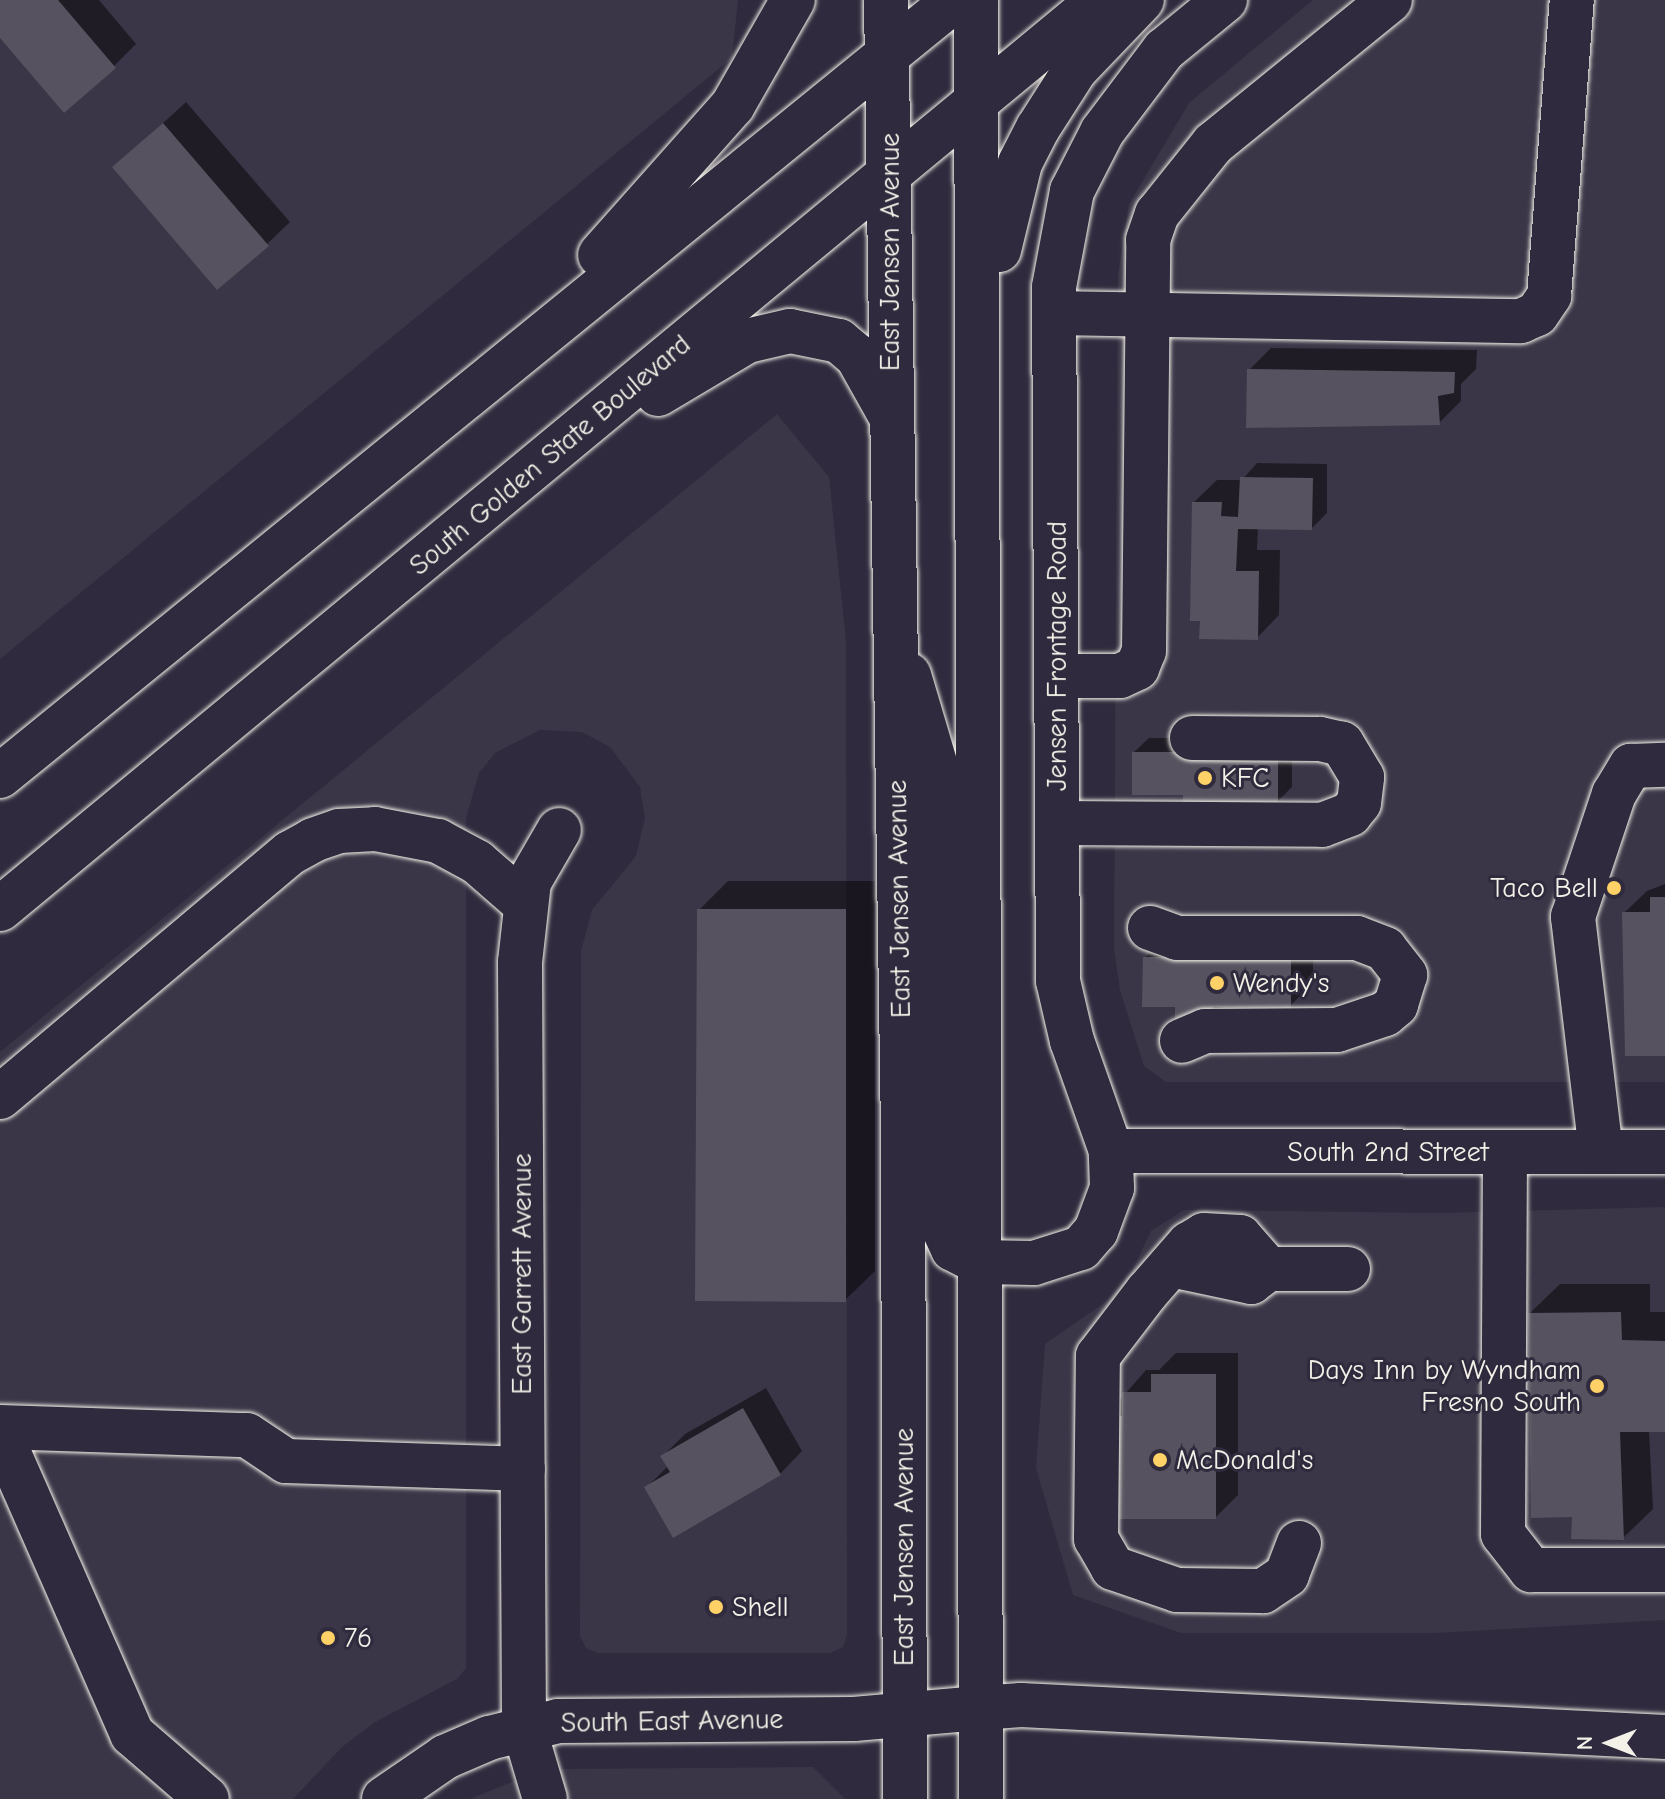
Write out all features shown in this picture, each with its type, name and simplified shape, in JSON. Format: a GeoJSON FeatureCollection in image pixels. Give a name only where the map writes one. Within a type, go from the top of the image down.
{"type":"FeatureCollection","features":[{"type":"Feature","properties":{"kind":"main road"},"geometry":{"type":"LineString","coordinates":[[482,380],[686,163],[763,60],[793,0]]}},
{"type":"Feature","properties":{"kind":"main road","name":"East Jensen Avenue"},"geometry":{"type":"LineString","coordinates":[[886,0],[903,1127],[905,1799]]}},
{"type":"Feature","properties":{"kind":"main road"},"geometry":{"type":"LineString","coordinates":[[0,776],[482,380],[955,0]]}},
{"type":"Feature","properties":{"kind":"main road"},"geometry":{"type":"LineString","coordinates":[[976,0],[980,419],[981,1799]]}},
{"type":"Feature","properties":{"kind":"main road","name":"South Golden State Boulevard"},"geometry":{"type":"LineString","coordinates":[[0,909],[1099,0]]}},
{"type":"Feature","properties":{"kind":"main road"},"geometry":{"type":"LineString","coordinates":[[980,419],[1004,215],[1020,163],[1075,70],[1142,0]]}},
{"type":"Feature","properties":{"kind":"main road","name":"Jensen Frontage Road"},"geometry":{"type":"LineString","coordinates":[[979,1262],[1034,1263],[1081,1248],[1106,1211],[1112,1188],[1111,1151],[1062,1010],[1054,313],[1059,240],[1072,191],[1102,132],[1164,50],[1225,0]]}},
{"type":"Feature","properties":{"kind":"main road"},"geometry":{"type":"LineString","coordinates":[[1057,676],[1120,676],[1137,668],[1144,651],[1148,240],[1157,214],[1213,144],[1390,0]]}},
{"type":"Feature","properties":{"kind":"main road"},"geometry":{"type":"LineString","coordinates":[[1054,313],[1521,321],[1537,314],[1549,296],[1572,0]]}},
{"type":"Feature","properties":{"kind":"main road"},"geometry":{"type":"LineString","coordinates":[[532,469],[767,333],[813,333],[839,341],[857,356],[891,418]]}},
{"type":"Feature","properties":{"kind":"main road"},"geometry":{"type":"LineString","coordinates":[[893,623],[938,773],[939,1219],[953,1249],[979,1262]]}},
{"type":"Feature","properties":{"kind":"main road"},"geometry":{"type":"LineString","coordinates":[[1058,823],[1322,825],[1337,822],[1359,803],[1362,777],[1342,744],[1320,739],[1192,738]]}},
{"type":"Feature","properties":{"kind":"main road"},"geometry":{"type":"LineString","coordinates":[[1601,1152],[1573,917],[1614,794],[1625,775],[1631,766],[1665,765]]}},
{"type":"Feature","properties":{"kind":"main road"},"geometry":{"type":"LineString","coordinates":[[0,1097],[290,853],[313,840],[339,831],[375,829],[438,841],[477,862],[524,903]]}},
{"type":"Feature","properties":{"kind":"main road","name":"East Garrett Avenue"},"geometry":{"type":"LineString","coordinates":[[545,1799],[524,1728],[524,903],[542,854],[559,830]]}},
{"type":"Feature","properties":{"kind":"main road"},"geometry":{"type":"LineString","coordinates":[[1150,928],[1177,938],[1357,938],[1385,949],[1405,975],[1396,1005],[1385,1014],[1337,1030],[1205,1031],[1182,1041]]}},
{"type":"Feature","properties":{"kind":"main road","name":"South 2nd Street"},"geometry":{"type":"LineString","coordinates":[[1111,1151],[1665,1152]]}},
{"type":"Feature","properties":{"kind":"main road"},"geometry":{"type":"LineString","coordinates":[[1505,1152],[1503,1534],[1531,1570],[1665,1570]]}},
{"type":"Feature","properties":{"kind":"main road"},"geometry":{"type":"LineString","coordinates":[[1299,1543],[1287,1575],[1263,1591],[1177,1590],[1125,1575],[1103,1557],[1096,1539],[1098,1356],[1189,1244],[1218,1233],[1240,1237],[1268,1269],[1348,1269]]}},
{"type":"Feature","properties":{"kind":"main road"},"geometry":{"type":"LineString","coordinates":[[207,1799],[132,1734],[0,1430],[247,1435],[286,1461],[523,1469]]}},
{"type":"Feature","properties":{"kind":"main road","name":"South East Avenue"},"geometry":{"type":"LineString","coordinates":[[384,1799],[445,1757],[524,1728],[558,1721],[905,1715],[1021,1705],[1665,1737]]}},
{"type":"Feature","properties":{"kind":"main road"},"geometry":{"type":"LineString","coordinates":[[524,1728],[568,1772],[576,1799]]}},
{"type":"Feature","properties":{"kind":"shaded area"},"geometry":{"type":"Polygon","coordinates":[[[0,0],[738,0],[732,58],[0,659],[0,0]]]}},
{"type":"Feature","properties":{"kind":"shaded area"},"geometry":{"type":"Polygon","coordinates":[[[1313,0],[1665,0],[1665,1082],[1166,1082],[1144,1066],[1120,990],[1114,948],[1118,275],[1129,204],[1189,103],[1313,0]]]}},
{"type":"Feature","properties":{"kind":"shaded area"},"geometry":{"type":"Polygon","coordinates":[[[777,414],[829,477],[846,641],[847,1635],[843,1647],[830,1653],[598,1653],[586,1648],[580,1636],[581,951],[592,910],[636,856],[645,818],[640,787],[610,747],[582,732],[540,730],[495,753],[479,773],[466,818],[466,1668],[457,1679],[375,1722],[342,1747],[293,1799],[0,1799],[0,1052],[777,414]]]}},
{"type":"Feature","properties":{"kind":"shaded area"},"geometry":{"type":"Polygon","coordinates":[[[1665,1207],[1665,1620],[1435,1633],[1181,1633],[1073,1595],[1036,1468],[1045,1344],[1107,1301],[1131,1273],[1151,1231],[1184,1210],[1440,1213],[1665,1207]]]}},
{"type":"Feature","properties":{"kind":"shaded area"},"geometry":{"type":"Polygon","coordinates":[[[813,1767],[845,1799],[470,1799],[527,1776],[564,1769],[813,1767]]]}},
{"type":"Feature","properties":{"kind":"building"},"geometry":{"type":"Polygon","coordinates":[[[0,0],[58,0],[116,68],[64,113],[0,38],[0,0]]]}},
{"type":"Feature","properties":{"kind":"building"},"geometry":{"type":"Polygon","coordinates":[[[163,123],[269,246],[217,290],[112,167],[163,123]]]}},
{"type":"Feature","properties":{"kind":"building"},"geometry":{"type":"Polygon","coordinates":[[[1247,369],[1455,372],[1454,393],[1438,396],[1440,425],[1246,428],[1247,369]]]}},
{"type":"Feature","properties":{"kind":"building"},"geometry":{"type":"Polygon","coordinates":[[[1240,477],[1313,478],[1312,530],[1238,529],[1236,571],[1259,571],[1258,640],[1199,639],[1200,621],[1190,621],[1192,502],[1222,502],[1221,516],[1238,517],[1240,477]]]}},
{"type":"Feature","properties":{"kind":"building","name":"KFC"},"geometry":{"type":"Polygon","coordinates":[[[1132,752],[1220,752],[1220,760],[1278,760],[1278,804],[1183,803],[1183,795],[1132,795],[1132,752]]]}},
{"type":"Feature","properties":{"kind":"building","name":"Taco Bell"},"geometry":{"type":"Polygon","coordinates":[[[1650,897],[1665,897],[1665,1056],[1625,1056],[1622,912],[1650,912],[1650,897]]]}},
{"type":"Feature","properties":{"kind":"building"},"geometry":{"type":"Polygon","coordinates":[[[697,909],[846,909],[846,1302],[695,1301],[697,909]]]}},
{"type":"Feature","properties":{"kind":"building","name":"Wendy's"},"geometry":{"type":"Polygon","coordinates":[[[1143,957],[1291,958],[1291,1008],[1213,1007],[1213,1019],[1175,1019],[1175,1007],[1142,1007],[1143,957]]]}},
{"type":"Feature","properties":{"kind":"building","name":"Days Inn by Wyndham Fresno South"},"geometry":{"type":"Polygon","coordinates":[[[1621,1312],[1622,1340],[1665,1341],[1665,1432],[1620,1432],[1624,1540],[1571,1539],[1572,1517],[1531,1518],[1528,1313],[1621,1312]]]}},
{"type":"Feature","properties":{"kind":"building","name":"McDonald's"},"geometry":{"type":"Polygon","coordinates":[[[1151,1374],[1216,1374],[1216,1519],[1114,1519],[1103,1416],[1122,1416],[1122,1392],[1151,1392],[1151,1374]]]}},
{"type":"Feature","properties":{"kind":"building"},"geometry":{"type":"Polygon","coordinates":[[[743,1408],[781,1475],[673,1538],[644,1487],[670,1472],[660,1456],[743,1408]]]}},
{"type":"Feature","properties":{"kind":"place","name":"KFC"},"geometry":{"type":"Point","coordinates":[1205,778]}},
{"type":"Feature","properties":{"kind":"place","name":"Taco Bell"},"geometry":{"type":"Point","coordinates":[1614,888]}},
{"type":"Feature","properties":{"kind":"place","name":"Wendy's"},"geometry":{"type":"Point","coordinates":[1217,983]}},
{"type":"Feature","properties":{"kind":"place","name":"Days Inn by Wyndham Fresno South"},"geometry":{"type":"Point","coordinates":[1597,1386]}},
{"type":"Feature","properties":{"kind":"place","name":"McDonald's"},"geometry":{"type":"Point","coordinates":[1160,1460]}},
{"type":"Feature","properties":{"kind":"place","name":"Shell"},"geometry":{"type":"Point","coordinates":[716,1607]}},
{"type":"Feature","properties":{"kind":"place","name":"76"},"geometry":{"type":"Point","coordinates":[328,1638]}}]}
